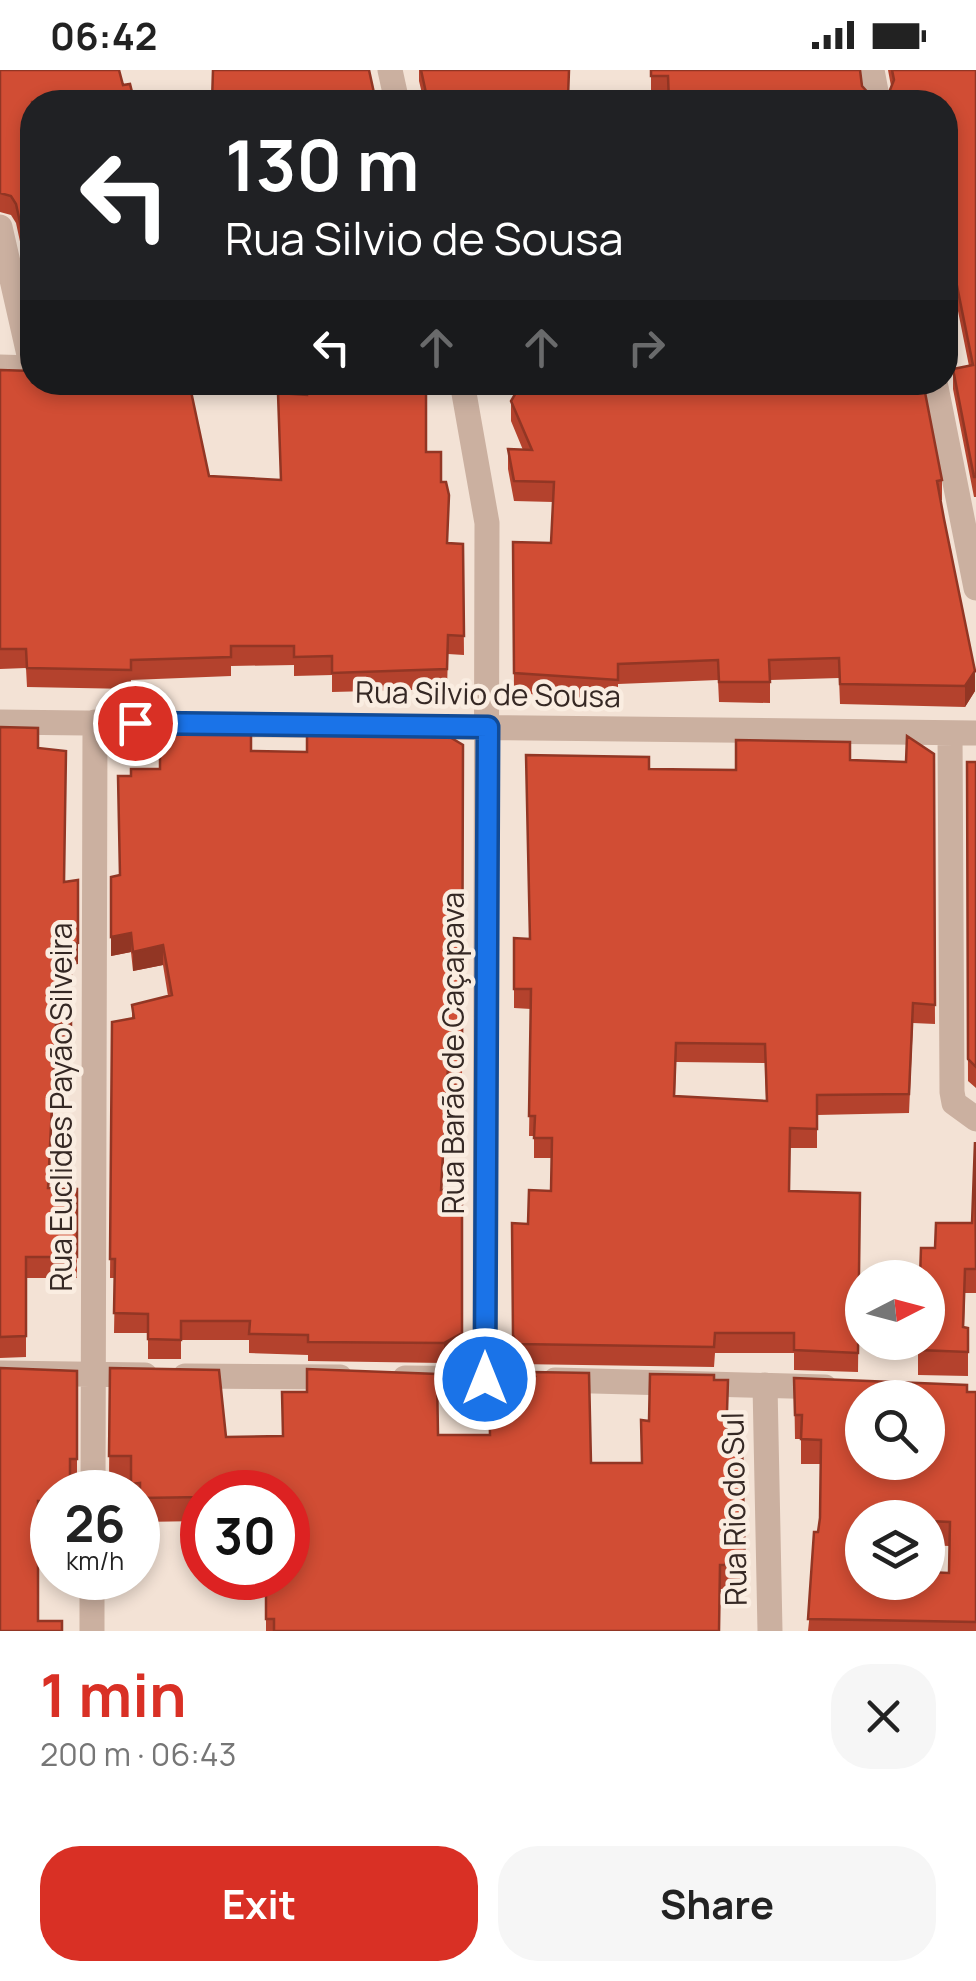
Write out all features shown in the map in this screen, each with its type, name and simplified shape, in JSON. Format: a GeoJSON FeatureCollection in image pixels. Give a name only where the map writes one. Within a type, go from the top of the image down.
{"type":"FeatureCollection","features":[{"type":"Feature","properties":{"kind":"street"},"geometry":{"type":"LineString","coordinates":[[0,227],[20,315]]}},
{"type":"Feature","properties":{"kind":"street","name":"Rua Barão de Caçapava"},"geometry":{"type":"LineString","coordinates":[[464,395],[487,523],[485,1379]]}},
{"type":"Feature","properties":{"kind":"street"},"geometry":{"type":"LineString","coordinates":[[937,395],[976,588]]}},
{"type":"Feature","properties":{"kind":"street","name":"Rua Silvio de Sousa"},"geometry":{"type":"LineString","coordinates":[[0,722],[963,733]]}},
{"type":"Feature","properties":{"kind":"street","name":"Rua Euclides Payão Silveira"},"geometry":{"type":"LineString","coordinates":[[93,1470],[96,722]]}},
{"type":"Feature","properties":{"kind":"street"},"geometry":{"type":"LineString","coordinates":[[963,733],[952,1092],[962,1111],[976,1119]]}},
{"type":"Feature","properties":{"kind":"street"},"geometry":{"type":"LineString","coordinates":[[0,1373],[842,1388]]}},
{"type":"Feature","properties":{"kind":"street","name":"Rua Rio do Sul"},"geometry":{"type":"LineString","coordinates":[[765,1385],[770,1631]]}},
{"type":"Feature","properties":{"kind":"street"},"geometry":{"type":"LineString","coordinates":[[92,1600],[92,1631]]}},
{"type":"Feature","properties":{"kind":"building"},"geometry":{"type":"Polygon","coordinates":[[[0,70],[119,70],[123,85],[130,84],[132,90],[20,90],[20,222],[11,196],[0,193],[0,70]]]}},
{"type":"Feature","properties":{"kind":"building"},"geometry":{"type":"Polygon","coordinates":[[[213,70],[369,70],[373,90],[212,90],[213,70]]]}},
{"type":"Feature","properties":{"kind":"building"},"geometry":{"type":"Polygon","coordinates":[[[421,70],[569,70],[568,90],[425,90],[421,70]]]}},
{"type":"Feature","properties":{"kind":"building"},"geometry":{"type":"Polygon","coordinates":[[[651,70],[860,70],[866,90],[669,90],[668,76],[651,76],[651,70]]]}},
{"type":"Feature","properties":{"kind":"building"},"geometry":{"type":"Polygon","coordinates":[[[892,70],[976,70],[976,477],[958,395],[958,368],[973,365],[958,291],[958,90],[890,90],[892,70]]]}},
{"type":"Feature","properties":{"kind":"building"},"geometry":{"type":"Polygon","coordinates":[[[0,370],[20,371],[20,395],[192,395],[209,476],[281,480],[278,395],[426,395],[426,452],[441,452],[441,482],[446,482],[449,495],[447,543],[463,544],[464,636],[448,635],[447,669],[332,673],[332,656],[294,657],[294,646],[231,646],[231,657],[131,660],[131,670],[27,668],[26,649],[0,649],[0,370]]]}},
{"type":"Feature","properties":{"kind":"building"},"geometry":{"type":"Polygon","coordinates":[[[515,395],[926,395],[942,480],[937,481],[975,671],[965,686],[840,684],[839,658],[769,660],[770,682],[719,682],[718,660],[618,664],[618,680],[514,673],[513,542],[551,543],[554,482],[514,481],[508,449],[532,450],[511,401],[515,395]]]}},
{"type":"Feature","properties":{"kind":"building"},"geometry":{"type":"Polygon","coordinates":[[[0,727],[38,728],[38,748],[66,751],[64,882],[78,880],[78,943],[71,944],[71,1025],[56,1024],[48,1188],[77,1189],[77,1257],[26,1257],[26,1336],[0,1337],[0,727]]]}},
{"type":"Feature","properties":{"kind":"building"},"geometry":{"type":"Polygon","coordinates":[[[160,733],[251,734],[251,751],[307,752],[307,735],[448,736],[463,745],[462,1067],[448,1067],[441,1190],[462,1190],[462,1333],[444,1343],[308,1342],[308,1335],[249,1334],[250,1321],[181,1321],[181,1340],[148,1339],[148,1314],[114,1313],[115,1259],[110,1259],[112,1022],[134,1018],[132,1005],[172,995],[163,945],[133,952],[131,933],[111,937],[111,877],[120,875],[118,776],[131,776],[131,769],[160,769],[160,733]]]}},
{"type":"Feature","properties":{"kind":"building"},"geometry":{"type":"Polygon","coordinates":[[[907,736],[934,754],[935,1005],[913,1003],[909,1094],[817,1095],[817,1129],[790,1128],[789,1191],[860,1193],[859,1260],[845,1260],[845,1352],[794,1350],[794,1333],[715,1333],[714,1347],[517,1344],[513,1335],[512,1223],[528,1224],[529,1190],[551,1191],[552,1138],[534,1138],[535,1116],[529,1116],[531,989],[514,989],[514,938],[530,939],[526,755],[649,757],[649,769],[736,770],[736,740],[850,742],[850,760],[906,762],[907,736]],[[676,1043],[674,1096],[767,1101],[765,1044],[676,1043]]]}},
{"type":"Feature","properties":{"kind":"building"},"geometry":{"type":"Polygon","coordinates":[[[967,762],[976,762],[976,1067],[968,1059],[967,762]]]}},
{"type":"Feature","properties":{"kind":"building"},"geometry":{"type":"Polygon","coordinates":[[[975,1142],[976,1269],[965,1269],[963,1327],[968,1328],[968,1352],[945,1351],[945,1260],[921,1260],[921,1248],[935,1248],[936,1223],[972,1223],[975,1142]]]}},
{"type":"Feature","properties":{"kind":"building"},"geometry":{"type":"Polygon","coordinates":[[[0,1368],[77,1371],[77,1459],[70,1459],[70,1470],[30,1470],[30,1600],[38,1600],[38,1621],[62,1621],[62,1631],[0,1631],[0,1368]]]}},
{"type":"Feature","properties":{"kind":"building"},"geometry":{"type":"Polygon","coordinates":[[[110,1368],[219,1370],[226,1437],[283,1436],[282,1392],[307,1392],[307,1369],[437,1374],[438,1435],[490,1435],[489,1381],[535,1376],[533,1372],[589,1373],[591,1463],[642,1463],[641,1420],[649,1421],[650,1374],[714,1375],[714,1380],[728,1380],[726,1443],[742,1444],[745,1565],[720,1565],[719,1631],[274,1631],[274,1619],[266,1619],[266,1600],[310,1600],[310,1470],[180,1470],[180,1497],[160,1498],[160,1470],[131,1470],[131,1456],[109,1456],[110,1368]]]}},
{"type":"Feature","properties":{"kind":"building"},"geometry":{"type":"Polygon","coordinates":[[[794,1378],[845,1380],[845,1480],[945,1480],[945,1384],[967,1385],[967,1392],[976,1392],[976,1622],[808,1619],[814,1532],[818,1532],[820,1518],[821,1440],[801,1439],[802,1415],[795,1415],[794,1378]]]}},
{"type":"Feature","properties":{"kind":"route"},"geometry":{"type":"LineString","coordinates":[[135,723],[488,727],[485,1379]]}}]}
